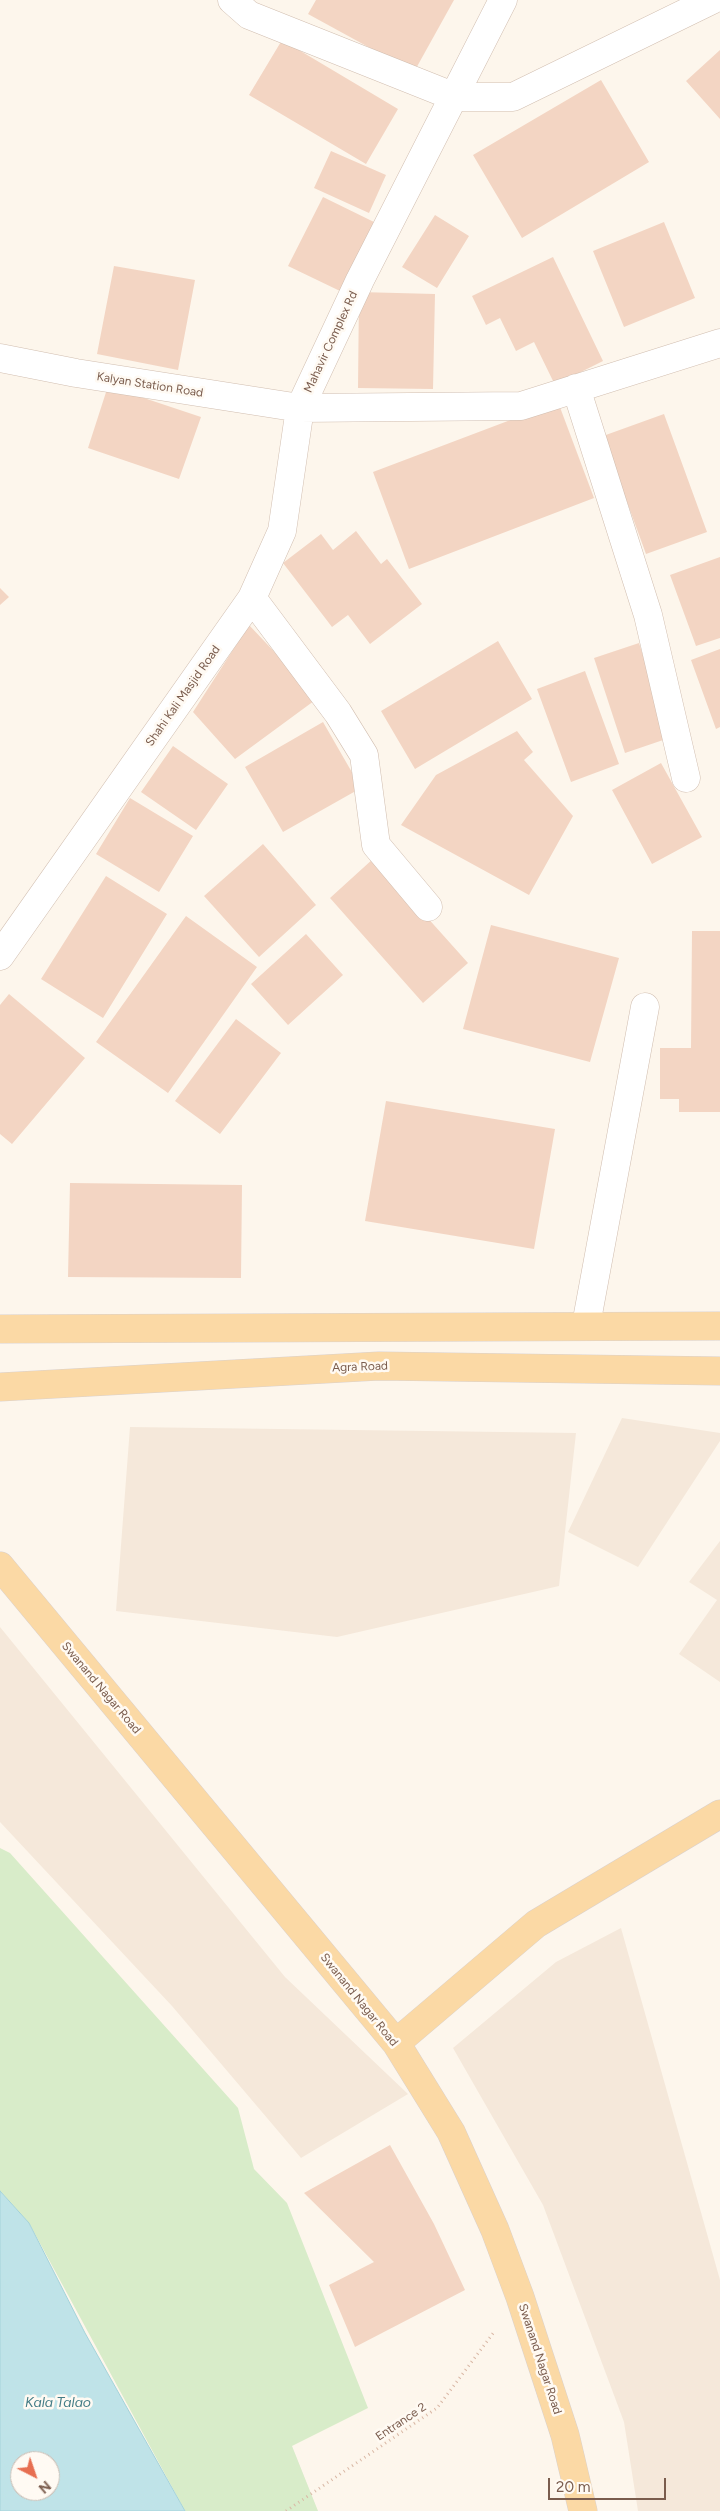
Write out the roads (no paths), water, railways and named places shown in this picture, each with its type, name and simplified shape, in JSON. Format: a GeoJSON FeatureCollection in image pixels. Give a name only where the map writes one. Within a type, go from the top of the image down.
{"type":"FeatureCollection","features":[{"type":"Feature","properties":{"kind":"main road"},"geometry":{"type":"LineString","coordinates":[[0,1329],[586,1325],[720,1326]]}},
{"type":"Feature","properties":{"kind":"main road","name":"Agra Road"},"geometry":{"type":"LineString","coordinates":[[0,1387],[379,1366],[720,1371]]}},
{"type":"Feature","properties":{"kind":"main road","name":"Swanand Nagar Road"},"geometry":{"type":"LineString","coordinates":[[0,1566],[396,2043],[450,2132],[495,2230],[520,2297],[565,2434],[583,2511]]}},
{"type":"Feature","properties":{"kind":"main road"},"geometry":{"type":"LineString","coordinates":[[396,2043],[536,1924],[720,1814]]}},
{"type":"Feature","properties":{"kind":"street"},"geometry":{"type":"LineString","coordinates":[[232,0],[249,15],[455,96],[513,97],[712,0]]}},
{"type":"Feature","properties":{"kind":"street","name":"Mahavir Complex Rd"},"geometry":{"type":"LineString","coordinates":[[503,0],[360,280],[300,408],[521,406],[720,342]]}},
{"type":"Feature","properties":{"kind":"street","name":"Kalyan Station Road"},"geometry":{"type":"LineString","coordinates":[[3,362],[300,408]]}},
{"type":"Feature","properties":{"kind":"street"},"geometry":{"type":"LineString","coordinates":[[576,388],[648,615],[686,778]]}},
{"type":"Feature","properties":{"kind":"street","name":"Shahi Kali Masjid Road"},"geometry":{"type":"LineString","coordinates":[[0,956],[252,598],[282,531],[300,408]]}},
{"type":"Feature","properties":{"kind":"street"},"geometry":{"type":"LineString","coordinates":[[252,598],[338,712],[364,755],[376,845],[428,907]]}},
{"type":"Feature","properties":{"kind":"street"},"geometry":{"type":"LineString","coordinates":[[586,1325],[645,1007]]}},
{"type":"Feature","properties":{"kind":"water","name":"Kala Talao"},"geometry":{"type":"Polygon","coordinates":[[[0,2191],[29,2223],[85,2333],[185,2511],[0,2511],[0,2191]]]}}]}
